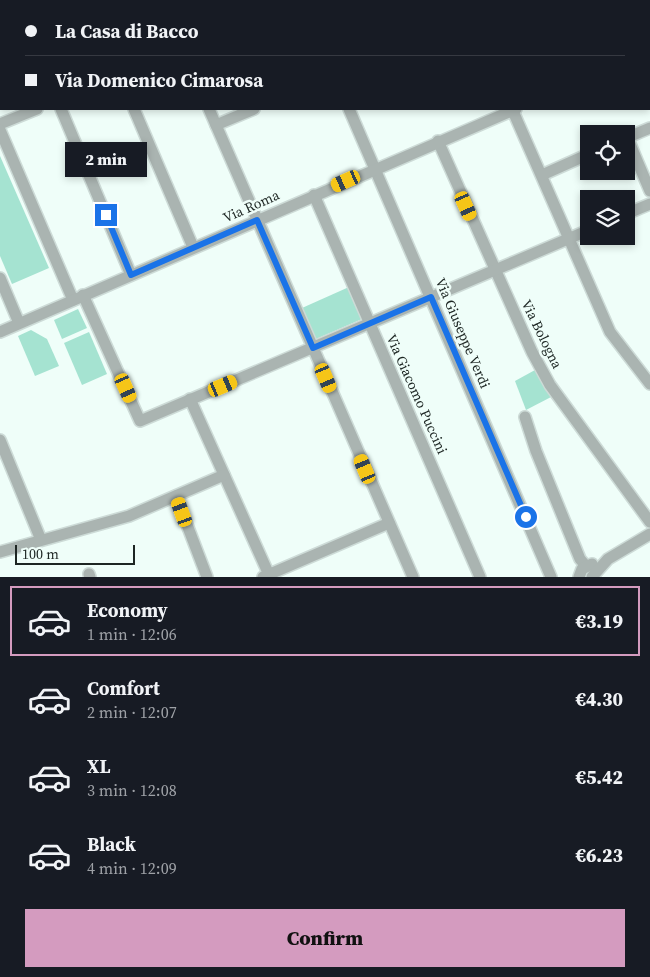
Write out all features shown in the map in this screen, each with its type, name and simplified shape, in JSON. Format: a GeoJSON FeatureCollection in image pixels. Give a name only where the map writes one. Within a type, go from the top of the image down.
{"type":"FeatureCollection","features":[{"type":"Feature","properties":{"kind":"street"},"geometry":{"type":"LineString","coordinates":[[0,124],[35,110]]}},
{"type":"Feature","properties":{"kind":"street"},"geometry":{"type":"LineString","coordinates":[[61,110],[131,275]]}},
{"type":"Feature","properties":{"kind":"street"},"geometry":{"type":"LineString","coordinates":[[134,110],[193,248]]}},
{"type":"Feature","properties":{"kind":"street"},"geometry":{"type":"LineString","coordinates":[[209,110],[412,577]]}},
{"type":"Feature","properties":{"kind":"street"},"geometry":{"type":"LineString","coordinates":[[216,124],[251,110]]}},
{"type":"Feature","properties":{"kind":"street","name":"Via Giuseppe Verdi"},"geometry":{"type":"LineString","coordinates":[[349,110],[552,575]]}},
{"type":"Feature","properties":{"kind":"street","name":"Via Roma"},"geometry":{"type":"LineString","coordinates":[[0,332],[511,110]]}},
{"type":"Feature","properties":{"kind":"street"},"geometry":{"type":"LineString","coordinates":[[513,110],[610,332],[650,384]]}},
{"type":"Feature","properties":{"kind":"street"},"geometry":{"type":"LineString","coordinates":[[635,135],[650,128]]}},
{"type":"Feature","properties":{"kind":"street"},"geometry":{"type":"LineString","coordinates":[[0,130],[78,298],[140,421],[580,234]]}},
{"type":"Feature","properties":{"kind":"street","name":"Via Bologna"},"geometry":{"type":"LineString","coordinates":[[438,142],[532,352],[550,385],[650,522]]}},
{"type":"Feature","properties":{"kind":"street"},"geometry":{"type":"LineString","coordinates":[[635,156],[650,191]]}},
{"type":"Feature","properties":{"kind":"street"},"geometry":{"type":"LineString","coordinates":[[542,175],[580,158]]}},
{"type":"Feature","properties":{"kind":"street","name":"Via Giacomo Puccini"},"geometry":{"type":"LineString","coordinates":[[314,195],[480,577]]}},
{"type":"Feature","properties":{"kind":"street"},"geometry":{"type":"LineString","coordinates":[[635,210],[650,204]]}},
{"type":"Feature","properties":{"kind":"street"},"geometry":{"type":"LineString","coordinates":[[0,278],[19,323]]}},
{"type":"Feature","properties":{"kind":"street"},"geometry":{"type":"LineString","coordinates":[[190,399],[267,576],[389,523]]}},
{"type":"Feature","properties":{"kind":"street"},"geometry":{"type":"LineString","coordinates":[[525,417],[536,451],[575,549],[586,566]]}},
{"type":"Feature","properties":{"kind":"street"},"geometry":{"type":"LineString","coordinates":[[0,440],[42,540]]}},
{"type":"Feature","properties":{"kind":"street"},"geometry":{"type":"LineString","coordinates":[[0,552],[129,516],[224,475]]}},
{"type":"Feature","properties":{"kind":"street"},"geometry":{"type":"LineString","coordinates":[[176,496],[207,577]]}},
{"type":"Feature","properties":{"kind":"street"},"geometry":{"type":"LineString","coordinates":[[579,577],[586,566],[608,559],[650,534]]}},
{"type":"Feature","properties":{"kind":"street"},"geometry":{"type":"LineString","coordinates":[[592,577],[608,559]]}},
{"type":"Feature","properties":{"kind":"green space"},"geometry":{"type":"Polygon","coordinates":[[[0,156],[49,268],[12,284],[0,256],[0,156]]]}},
{"type":"Feature","properties":{"kind":"green space"},"geometry":{"type":"Polygon","coordinates":[[[349,287],[362,319],[316,339],[302,308],[349,287]]]}},
{"type":"Feature","properties":{"kind":"green space"},"geometry":{"type":"Polygon","coordinates":[[[78,309],[87,328],[62,339],[54,320],[78,309]]]}},
{"type":"Feature","properties":{"kind":"green space"},"geometry":{"type":"Polygon","coordinates":[[[31,330],[47,339],[59,366],[35,376],[18,336],[31,330]]]}},
{"type":"Feature","properties":{"kind":"green space"},"geometry":{"type":"Polygon","coordinates":[[[89,332],[107,374],[82,385],[64,343],[89,332]]]}},
{"type":"Feature","properties":{"kind":"green space"},"geometry":{"type":"Polygon","coordinates":[[[535,370],[553,396],[526,410],[515,381],[535,370]]]}},
{"type":"Feature","properties":{"kind":"route"},"geometry":{"type":"LineString","coordinates":[[106,215],[131,275],[257,220],[313,348],[431,297],[526,517]]}}]}
